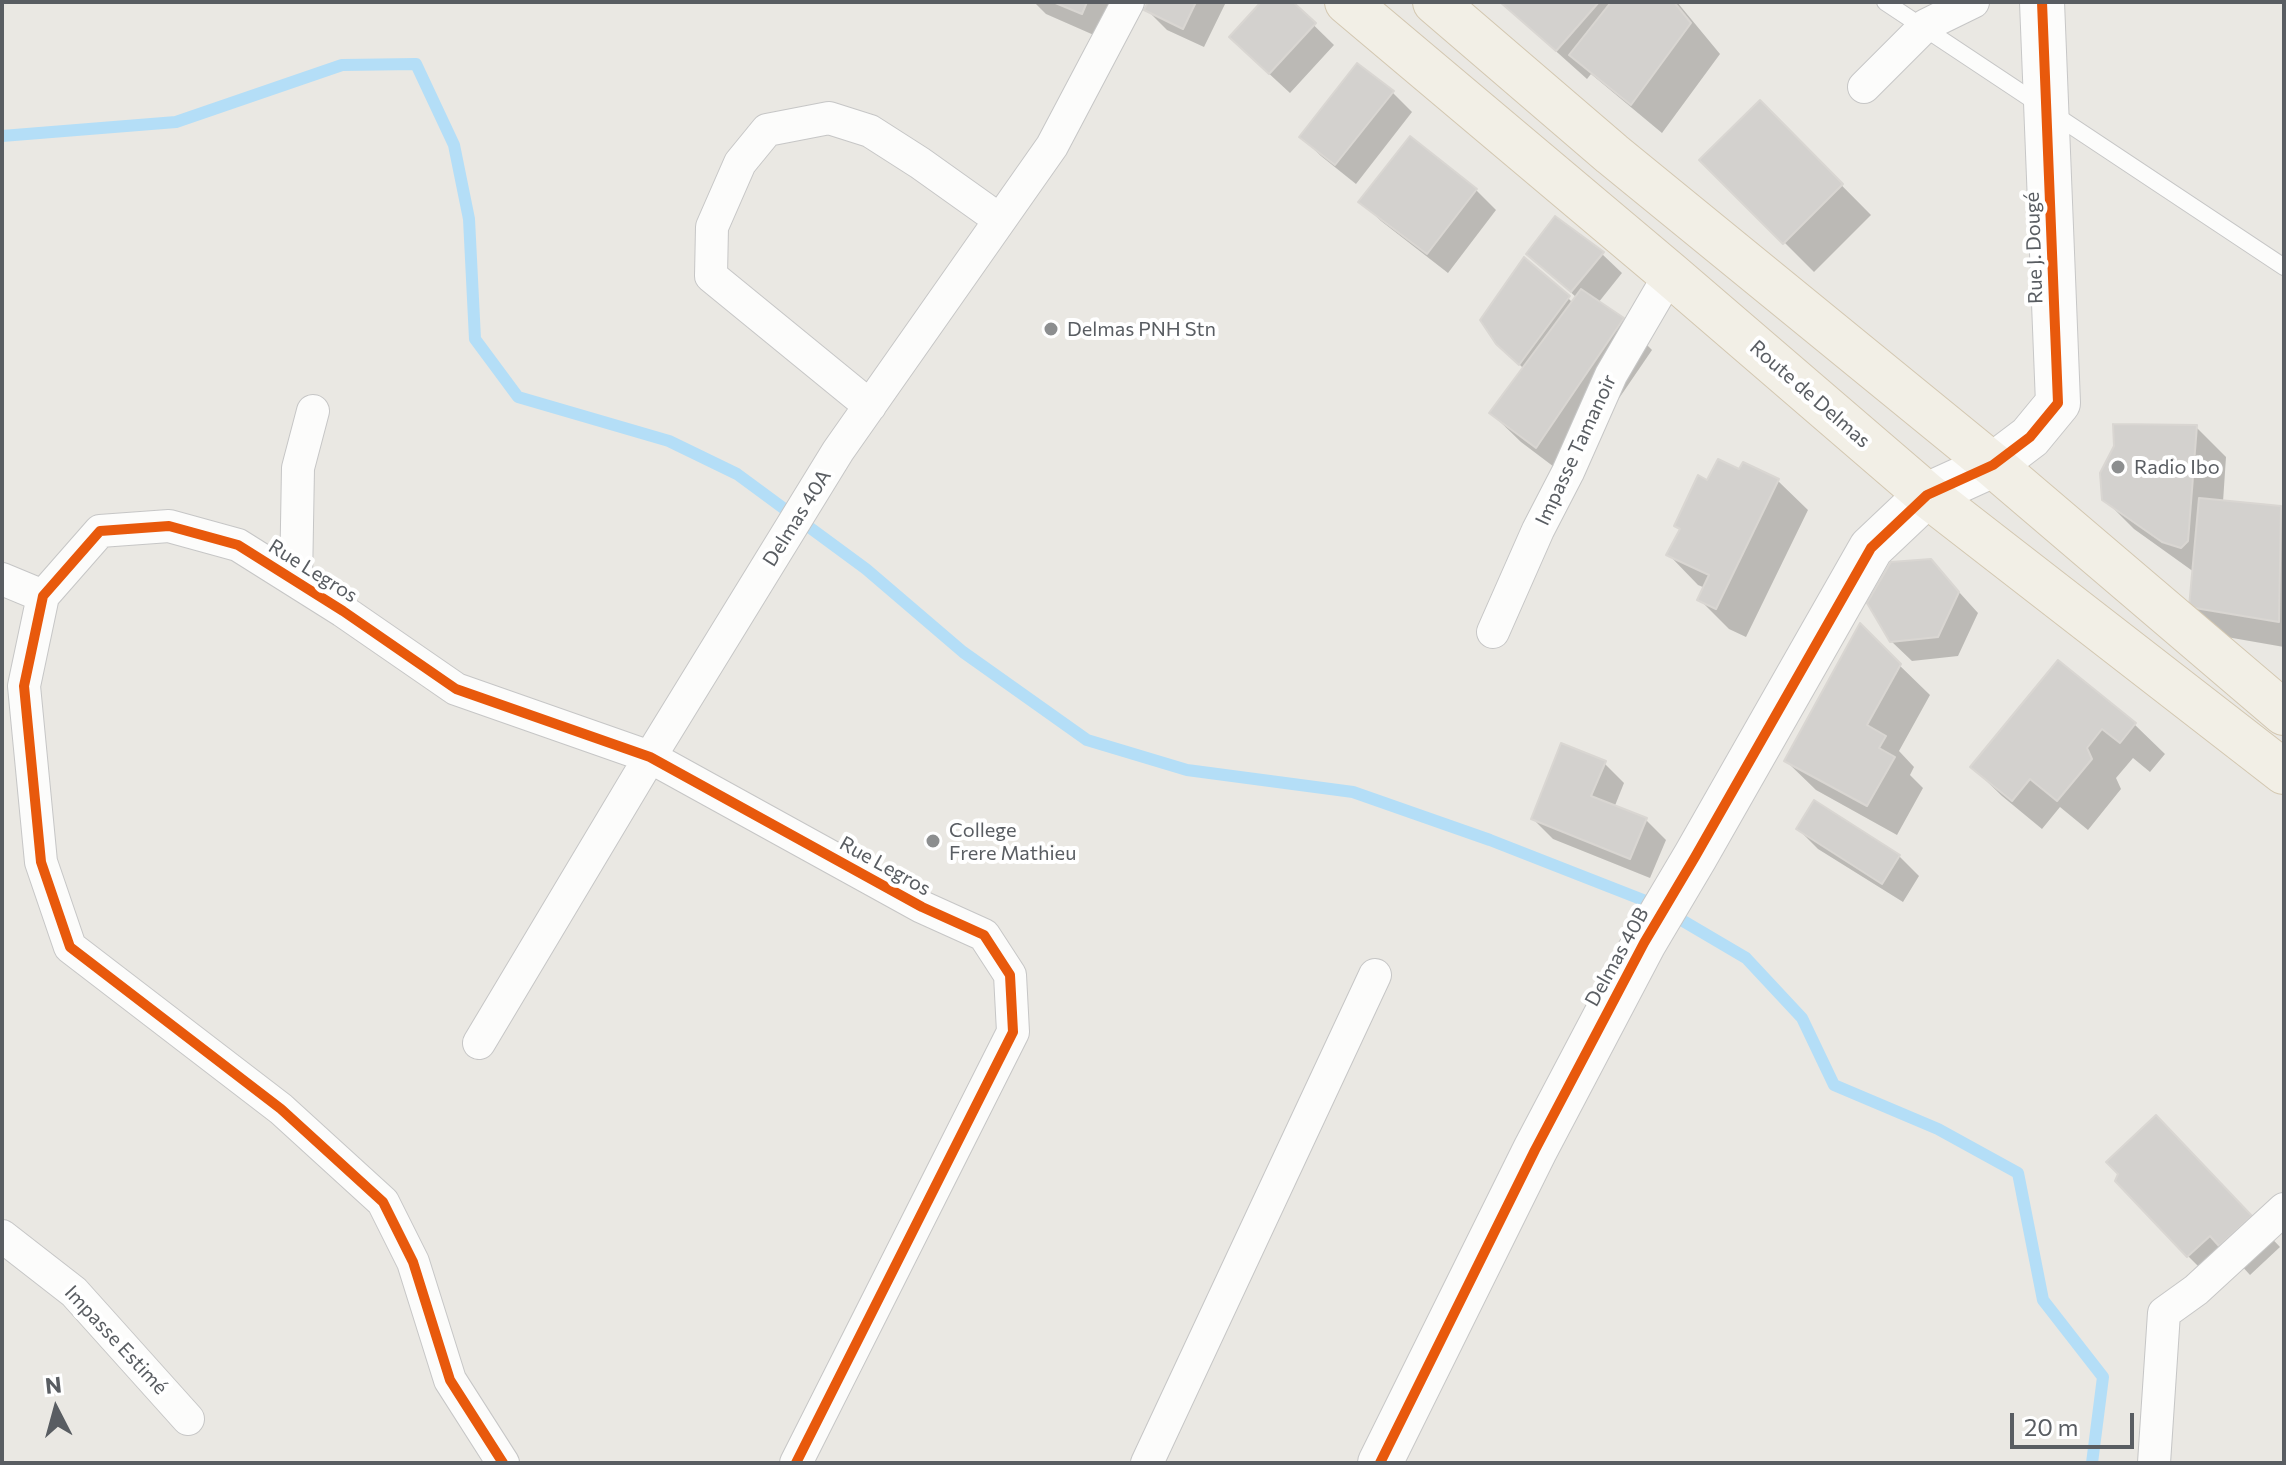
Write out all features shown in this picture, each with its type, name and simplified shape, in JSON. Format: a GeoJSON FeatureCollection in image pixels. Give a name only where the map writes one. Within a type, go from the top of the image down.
{"type":"FeatureCollection","features":[{"type":"Feature","properties":{"kind":"main road","name":"Route de Delmas"},"geometry":{"type":"LineString","coordinates":[[1347,2],[1927,495],[2269,759]]}},
{"type":"Feature","properties":{"kind":"main road"},"geometry":{"type":"LineString","coordinates":[[1435,2],[1612,154],[1993,465],[2283,708]]}},
{"type":"Feature","properties":{"kind":"street","name":"Delmas 40A"},"geometry":{"type":"LineString","coordinates":[[479,1043],[838,451],[1052,146],[1128,2]]}},
{"type":"Feature","properties":{"kind":"street"},"geometry":{"type":"LineString","coordinates":[[1864,87],[1926,25],[1973,2]]}},
{"type":"Feature","properties":{"kind":"street","name":"Rue J. Dougé"},"geometry":{"type":"LineString","coordinates":[[1927,495],[1993,465],[2030,437],[2058,403],[2042,2]]}},
{"type":"Feature","properties":{"kind":"street"},"geometry":{"type":"LineString","coordinates":[[870,406],[711,276],[712,227],[740,163],[767,130],[829,118],[870,131],[1000,220]]}},
{"type":"Feature","properties":{"kind":"street","name":"Impasse Tamanoir"},"geometry":{"type":"LineString","coordinates":[[1493,632],[1611,375],[1670,274]]}},
{"type":"Feature","properties":{"kind":"street"},"geometry":{"type":"LineString","coordinates":[[296,581],[298,468],[313,411]]}},
{"type":"Feature","properties":{"kind":"street","name":"Delmas 40B"},"geometry":{"type":"LineString","coordinates":[[1380,1463],[1535,1150],[1644,943],[1871,548],[1927,495]]}},
{"type":"Feature","properties":{"kind":"street","name":"Rue Legros"},"geometry":{"type":"LineString","coordinates":[[503,1463],[450,1380],[413,1262],[383,1202],[281,1109],[70,947],[41,862],[24,686],[43,596],[100,531],[169,526],[238,545],[343,611],[456,689],[650,757],[922,907],[984,935],[1010,975],[1013,1032],[796,1463]]}},
{"type":"Feature","properties":{"kind":"street"},"geometry":{"type":"LineString","coordinates":[[2,579],[43,596]]}},
{"type":"Feature","properties":{"kind":"street"},"geometry":{"type":"LineString","coordinates":[[2269,759],[2283,708]]}},
{"type":"Feature","properties":{"kind":"street"},"geometry":{"type":"LineString","coordinates":[[1147,1463],[1375,975]]}},
{"type":"Feature","properties":{"kind":"street"},"geometry":{"type":"LineString","coordinates":[[2154,1463],[2164,1313],[2196,1290],[2284,1209]]}},
{"type":"Feature","properties":{"kind":"street","name":"Impasse Estimé"},"geometry":{"type":"LineString","coordinates":[[2,1236],[74,1292],[188,1419]]}},
{"type":"Feature","properties":{"kind":"lane"},"geometry":{"type":"LineString","coordinates":[[1885,2],[2284,267]]}},
{"type":"Feature","properties":{"kind":"building"},"geometry":{"type":"Polygon","coordinates":[[[1053,2],[1087,2],[1082,14],[1053,2]]]}},
{"type":"Feature","properties":{"kind":"building"},"geometry":{"type":"Polygon","coordinates":[[[1148,2],[1196,2],[1183,29],[1144,10],[1148,2]]]}},
{"type":"Feature","properties":{"kind":"building"},"geometry":{"type":"Polygon","coordinates":[[[1261,2],[1293,2],[1316,23],[1269,74],[1229,37],[1261,2]]]}},
{"type":"Feature","properties":{"kind":"building"},"geometry":{"type":"Polygon","coordinates":[[[1500,2],[1599,2],[1556,51],[1500,2]]]}},
{"type":"Feature","properties":{"kind":"building"},"geometry":{"type":"Polygon","coordinates":[[[1611,2],[1674,2],[1691,23],[1631,105],[1569,55],[1611,2]]]}},
{"type":"Feature","properties":{"kind":"building"},"geometry":{"type":"Polygon","coordinates":[[[1357,63],[1394,91],[1335,165],[1299,137],[1357,63]]]}},
{"type":"Feature","properties":{"kind":"building"},"geometry":{"type":"Polygon","coordinates":[[[1760,100],[1843,184],[1783,244],[1699,160],[1760,100]]]}},
{"type":"Feature","properties":{"kind":"building"},"geometry":{"type":"Polygon","coordinates":[[[1410,136],[1477,189],[1427,254],[1358,202],[1410,136]]]}},
{"type":"Feature","properties":{"kind":"building"},"geometry":{"type":"Polygon","coordinates":[[[1555,216],[1604,252],[1571,292],[1526,254],[1555,216]]]}},
{"type":"Feature","properties":{"kind":"building"},"geometry":{"type":"Polygon","coordinates":[[[1524,257],[1570,296],[1519,365],[1496,344],[1480,320],[1524,257]]]}},
{"type":"Feature","properties":{"kind":"building"},"geometry":{"type":"Polygon","coordinates":[[[1581,289],[1624,318],[1536,448],[1489,413],[1581,289]]]}},
{"type":"Feature","properties":{"kind":"building"},"geometry":{"type":"Polygon","coordinates":[[[2113,424],[2197,425],[2188,541],[2181,548],[2162,542],[2102,500],[2100,473],[2114,446],[2113,424]]]}},
{"type":"Feature","properties":{"kind":"building"},"geometry":{"type":"Polygon","coordinates":[[[1718,459],[1739,469],[1743,462],[1779,479],[1716,609],[1697,600],[1709,575],[1666,555],[1680,529],[1674,526],[1698,475],[1707,480],[1718,459]]]}},
{"type":"Feature","properties":{"kind":"building"},"geometry":{"type":"Polygon","coordinates":[[[2199,498],[2281,506],[2279,622],[2189,607],[2199,498]]]}},
{"type":"Feature","properties":{"kind":"building"},"geometry":{"type":"Polygon","coordinates":[[[1931,559],[1959,592],[1938,637],[1890,642],[1867,603],[1891,562],[1931,559]]]}},
{"type":"Feature","properties":{"kind":"building"},"geometry":{"type":"Polygon","coordinates":[[[1860,623],[1901,664],[1867,725],[1886,736],[1879,748],[1895,757],[1867,806],[1784,761],[1860,623]]]}},
{"type":"Feature","properties":{"kind":"building"},"geometry":{"type":"Polygon","coordinates":[[[2058,660],[2136,723],[2120,743],[2102,729],[2087,748],[2092,759],[2057,801],[2030,779],[2012,801],[1970,767],[2058,660]]]}},
{"type":"Feature","properties":{"kind":"building"},"geometry":{"type":"Polygon","coordinates":[[[1561,743],[1606,761],[1591,796],[1647,818],[1630,859],[1531,819],[1561,743]]]}},
{"type":"Feature","properties":{"kind":"building"},"geometry":{"type":"Polygon","coordinates":[[[1814,800],[1900,855],[1882,884],[1796,829],[1814,800]]]}},
{"type":"Feature","properties":{"kind":"building"},"geometry":{"type":"Polygon","coordinates":[[[2156,1115],[2252,1216],[2219,1246],[2210,1236],[2187,1257],[2115,1181],[2118,1174],[2106,1162],[2156,1115]]]}},
{"type":"Feature","properties":{"kind":"waterway"},"geometry":{"type":"LineString","coordinates":[[2,136],[176,122],[342,65],[416,64],[454,145],[469,219],[475,339],[518,397],[669,441],[737,474],[866,569],[963,652],[1087,740],[1187,770],[1353,792],[1490,840],[1656,905],[1746,958],[1802,1018],[1834,1085],[1938,1129],[2018,1173],[2043,1300],[2103,1377],[2092,1463]]}},
{"type":"Feature","properties":{"kind":"cycle path"},"geometry":{"type":"LineString","coordinates":[[1380,1463],[1535,1150],[1644,943],[1871,548],[1927,495],[1993,465],[2030,437],[2058,403],[2042,2]]}},
{"type":"Feature","properties":{"kind":"cycle path"},"geometry":{"type":"LineString","coordinates":[[503,1463],[450,1380],[413,1262],[383,1202],[281,1109],[70,947],[41,862],[24,686],[43,596],[100,531],[169,526],[238,545],[343,611],[456,689],[650,757],[922,907],[984,935],[1010,975],[1013,1032],[796,1463]]}},
{"type":"Feature","properties":{"kind":"place","name":"Delmas PNH Stn"},"geometry":{"type":"Point","coordinates":[1051,329]}},
{"type":"Feature","properties":{"kind":"place","name":"Radio Ibo"},"geometry":{"type":"Point","coordinates":[2118,467]}},
{"type":"Feature","properties":{"kind":"place","name":"College Frere Mathieu"},"geometry":{"type":"Point","coordinates":[933,841]}}]}
